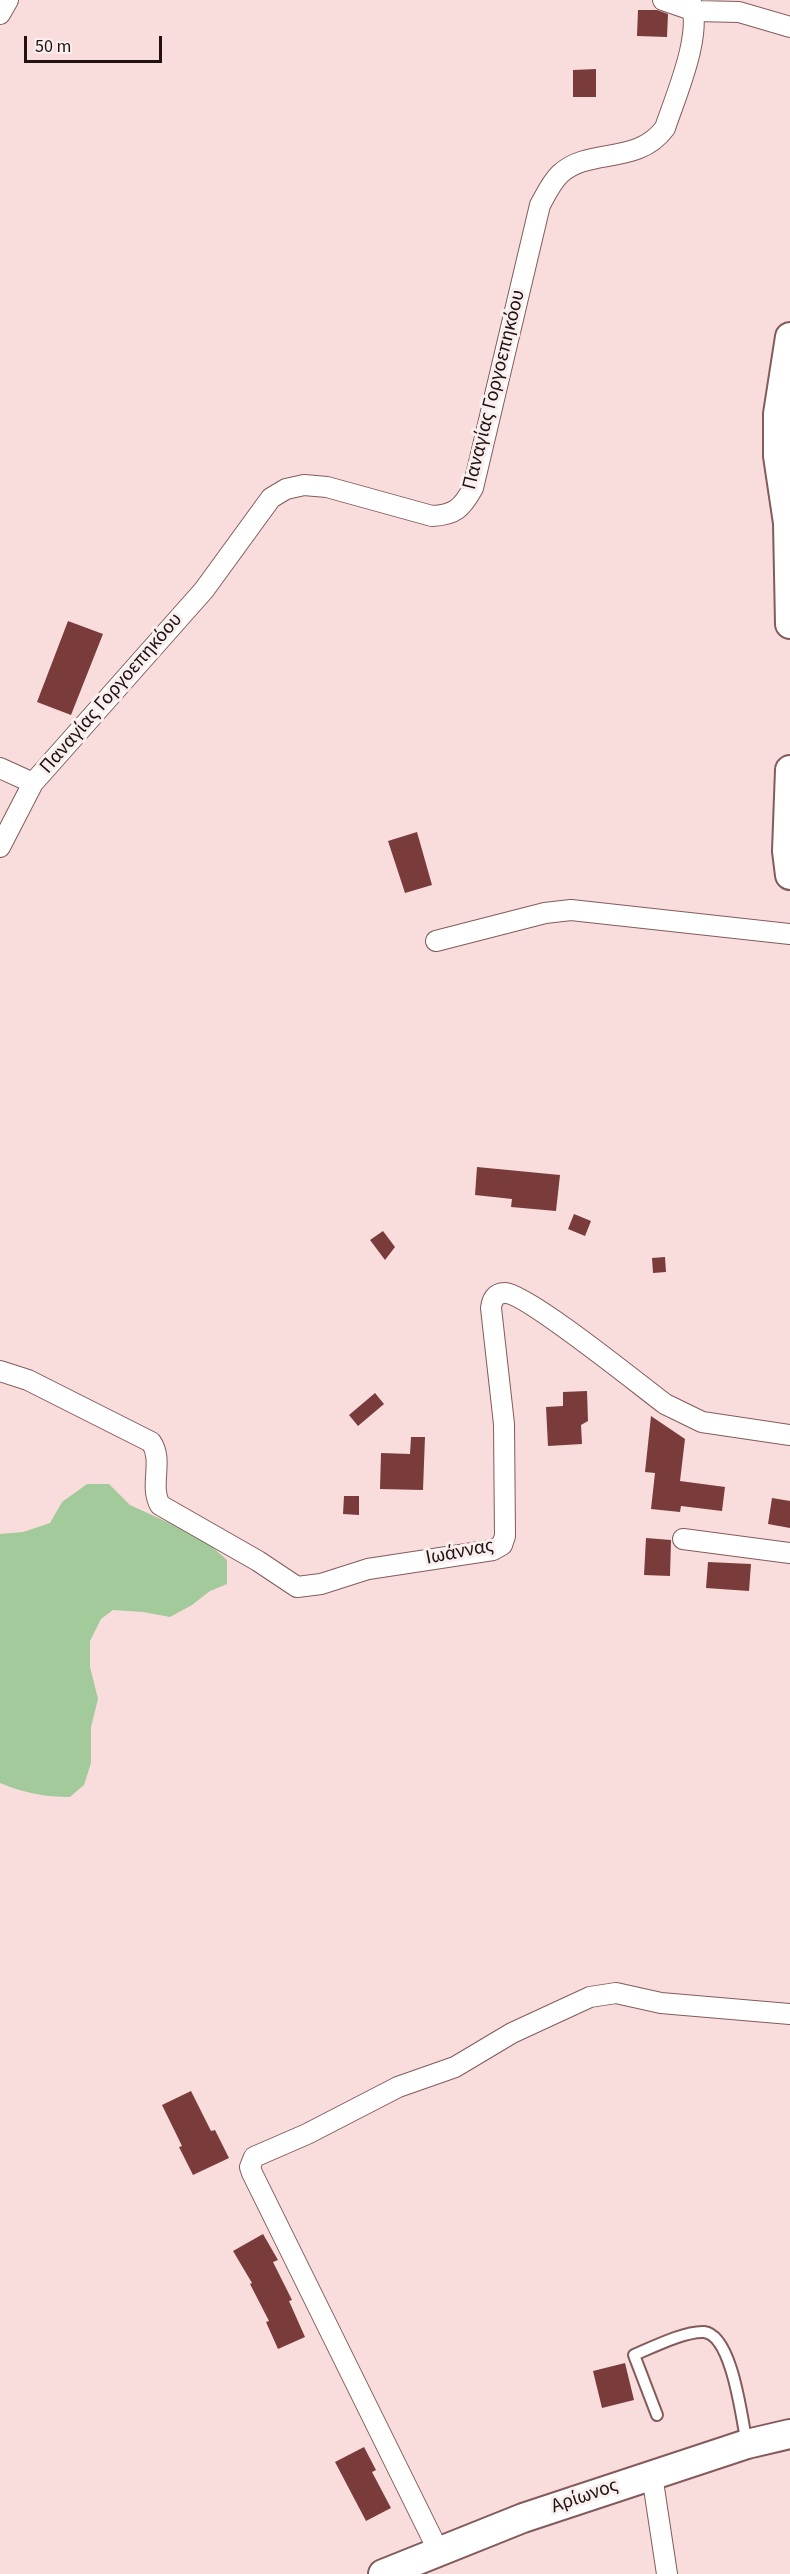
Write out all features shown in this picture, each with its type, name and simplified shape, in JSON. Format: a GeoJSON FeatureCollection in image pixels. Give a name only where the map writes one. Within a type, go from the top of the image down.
{"type":"FeatureCollection","features":[{"type":"Feature","properties":{"kind":"street"},"geometry":{"type":"LineString","coordinates":[[0,14],[8,0]]}},
{"type":"Feature","properties":{"kind":"street"},"geometry":{"type":"LineString","coordinates":[[663,0],[739,12],[790,27]]}},
{"type":"Feature","properties":{"kind":"street","name":"Παναγίας Γοργοεπηκόου"},"geometry":{"type":"LineString","coordinates":[[0,847],[33,783],[204,590],[271,498],[285,489],[304,485],[327,487],[432,516],[448,516],[464,504],[474,488],[540,205],[549,186],[562,172],[581,163],[646,147],[657,139],[665,128],[694,36],[692,6]]}},
{"type":"Feature","properties":{"kind":"street"},"geometry":{"type":"LineString","coordinates":[[790,337],[778,414],[778,456],[788,524],[790,624]]}},
{"type":"Feature","properties":{"kind":"street"},"geometry":{"type":"LineString","coordinates":[[0,768],[33,783]]}},
{"type":"Feature","properties":{"kind":"street"},"geometry":{"type":"LineString","coordinates":[[790,770],[787,851],[790,875]]}},
{"type":"Feature","properties":{"kind":"street"},"geometry":{"type":"LineString","coordinates":[[436,941],[545,913],[571,910],[790,934]]}},
{"type":"Feature","properties":{"kind":"street","name":"Ιωάννας"},"geometry":{"type":"LineString","coordinates":[[0,1371],[28,1380],[151,1442],[156,1452],[156,1495],[160,1505],[258,1561],[297,1587],[321,1584],[368,1569],[493,1550],[502,1545],[505,1536],[504,1424],[491,1308],[492,1300],[497,1295],[511,1294],[549,1317],[665,1404],[685,1416],[702,1422],[790,1435]]}},
{"type":"Feature","properties":{"kind":"street"},"geometry":{"type":"LineString","coordinates":[[683,1539],[790,1553]]}},
{"type":"Feature","properties":{"kind":"street"},"geometry":{"type":"LineString","coordinates":[[439,2552],[252,2173],[250,2167],[254,2157],[308,2134],[398,2087],[455,2067],[512,2033],[590,1997],[616,1993],[662,2003],[790,2014]]}},
{"type":"Feature","properties":{"kind":"street","name":"Αρίωνος"},"geometry":{"type":"LineString","coordinates":[[383,2574],[514,2522],[747,2444],[790,2434]]}},
{"type":"Feature","properties":{"kind":"street"},"geometry":{"type":"LineString","coordinates":[[652,2475],[667,2574]]}},
{"type":"Feature","properties":{"kind":"lane"},"geometry":{"type":"LineString","coordinates":[[657,2415],[634,2355],[676,2338],[701,2332],[709,2333],[718,2342],[737,2385],[747,2444]]}},
{"type":"Feature","properties":{"kind":"green space"},"geometry":{"type":"Polygon","coordinates":[[[87,1484],[109,1484],[130,1505],[202,1538],[227,1560],[227,1584],[210,1591],[192,1605],[170,1617],[113,1610],[101,1619],[90,1641],[90,1667],[98,1699],[91,1727],[91,1763],[84,1785],[70,1797],[43,1795],[0,1783],[0,1534],[23,1532],[50,1523],[62,1502],[87,1484]]]}},
{"type":"Feature","properties":{"kind":"building"},"geometry":{"type":"Polygon","coordinates":[[[638,10],[657,10],[668,14],[667,37],[637,36],[638,10]]]}},
{"type":"Feature","properties":{"kind":"building"},"geometry":{"type":"Polygon","coordinates":[[[596,69],[596,97],[573,97],[573,70],[596,69]]]}},
{"type":"Feature","properties":{"kind":"building"},"geometry":{"type":"Polygon","coordinates":[[[68,621],[103,634],[71,715],[37,702],[68,621]]]}},
{"type":"Feature","properties":{"kind":"building"},"geometry":{"type":"Polygon","coordinates":[[[417,832],[432,885],[405,893],[388,841],[417,832]]]}},
{"type":"Feature","properties":{"kind":"building"},"geometry":{"type":"Polygon","coordinates":[[[477,1167],[560,1175],[556,1211],[511,1207],[512,1199],[475,1195],[477,1167]]]}},
{"type":"Feature","properties":{"kind":"building"},"geometry":{"type":"Polygon","coordinates":[[[574,1214],[591,1221],[585,1236],[568,1229],[574,1214]]]}},
{"type":"Feature","properties":{"kind":"building"},"geometry":{"type":"Polygon","coordinates":[[[383,1231],[395,1247],[385,1260],[370,1240],[383,1231]]]}},
{"type":"Feature","properties":{"kind":"building"},"geometry":{"type":"Polygon","coordinates":[[[665,1257],[666,1272],[653,1273],[652,1258],[665,1257]]]}},
{"type":"Feature","properties":{"kind":"building"},"geometry":{"type":"Polygon","coordinates":[[[587,1391],[588,1421],[581,1425],[582,1444],[548,1446],[546,1407],[563,1406],[563,1392],[587,1391]]]}},
{"type":"Feature","properties":{"kind":"building"},"geometry":{"type":"Polygon","coordinates":[[[375,1393],[384,1404],[358,1426],[349,1415],[375,1393]]]}},
{"type":"Feature","properties":{"kind":"building"},"geometry":{"type":"Polygon","coordinates":[[[651,1416],[685,1439],[680,1481],[725,1487],[722,1511],[681,1506],[680,1512],[651,1509],[655,1473],[645,1472],[651,1416]]]}},
{"type":"Feature","properties":{"kind":"building"},"geometry":{"type":"Polygon","coordinates":[[[411,1437],[425,1437],[423,1490],[380,1489],[381,1453],[410,1454],[411,1437]]]}},
{"type":"Feature","properties":{"kind":"building"},"geometry":{"type":"Polygon","coordinates":[[[344,1496],[359,1496],[359,1515],[343,1514],[344,1496]]]}},
{"type":"Feature","properties":{"kind":"building"},"geometry":{"type":"Polygon","coordinates":[[[772,1498],[790,1501],[790,1528],[768,1524],[772,1498]]]}},
{"type":"Feature","properties":{"kind":"building"},"geometry":{"type":"Polygon","coordinates":[[[646,1538],[671,1540],[670,1576],[644,1575],[646,1538]]]}},
{"type":"Feature","properties":{"kind":"building"},"geometry":{"type":"Polygon","coordinates":[[[708,1562],[751,1564],[749,1591],[706,1588],[708,1562]]]}},
{"type":"Feature","properties":{"kind":"building"},"geometry":{"type":"Polygon","coordinates":[[[191,2091],[211,2131],[215,2130],[229,2158],[193,2175],[162,2105],[191,2091]]]}},
{"type":"Feature","properties":{"kind":"building"},"geometry":{"type":"Polygon","coordinates":[[[263,2234],[278,2260],[273,2262],[292,2300],[289,2301],[305,2337],[278,2349],[266,2322],[269,2321],[250,2284],[252,2283],[233,2251],[263,2234]]]}},
{"type":"Feature","properties":{"kind":"building"},"geometry":{"type":"Polygon","coordinates":[[[625,2363],[634,2400],[602,2408],[593,2371],[625,2363]]]}},
{"type":"Feature","properties":{"kind":"building"},"geometry":{"type":"Polygon","coordinates":[[[364,2447],[376,2470],[372,2472],[391,2508],[366,2521],[335,2462],[364,2447]]]}}]}
